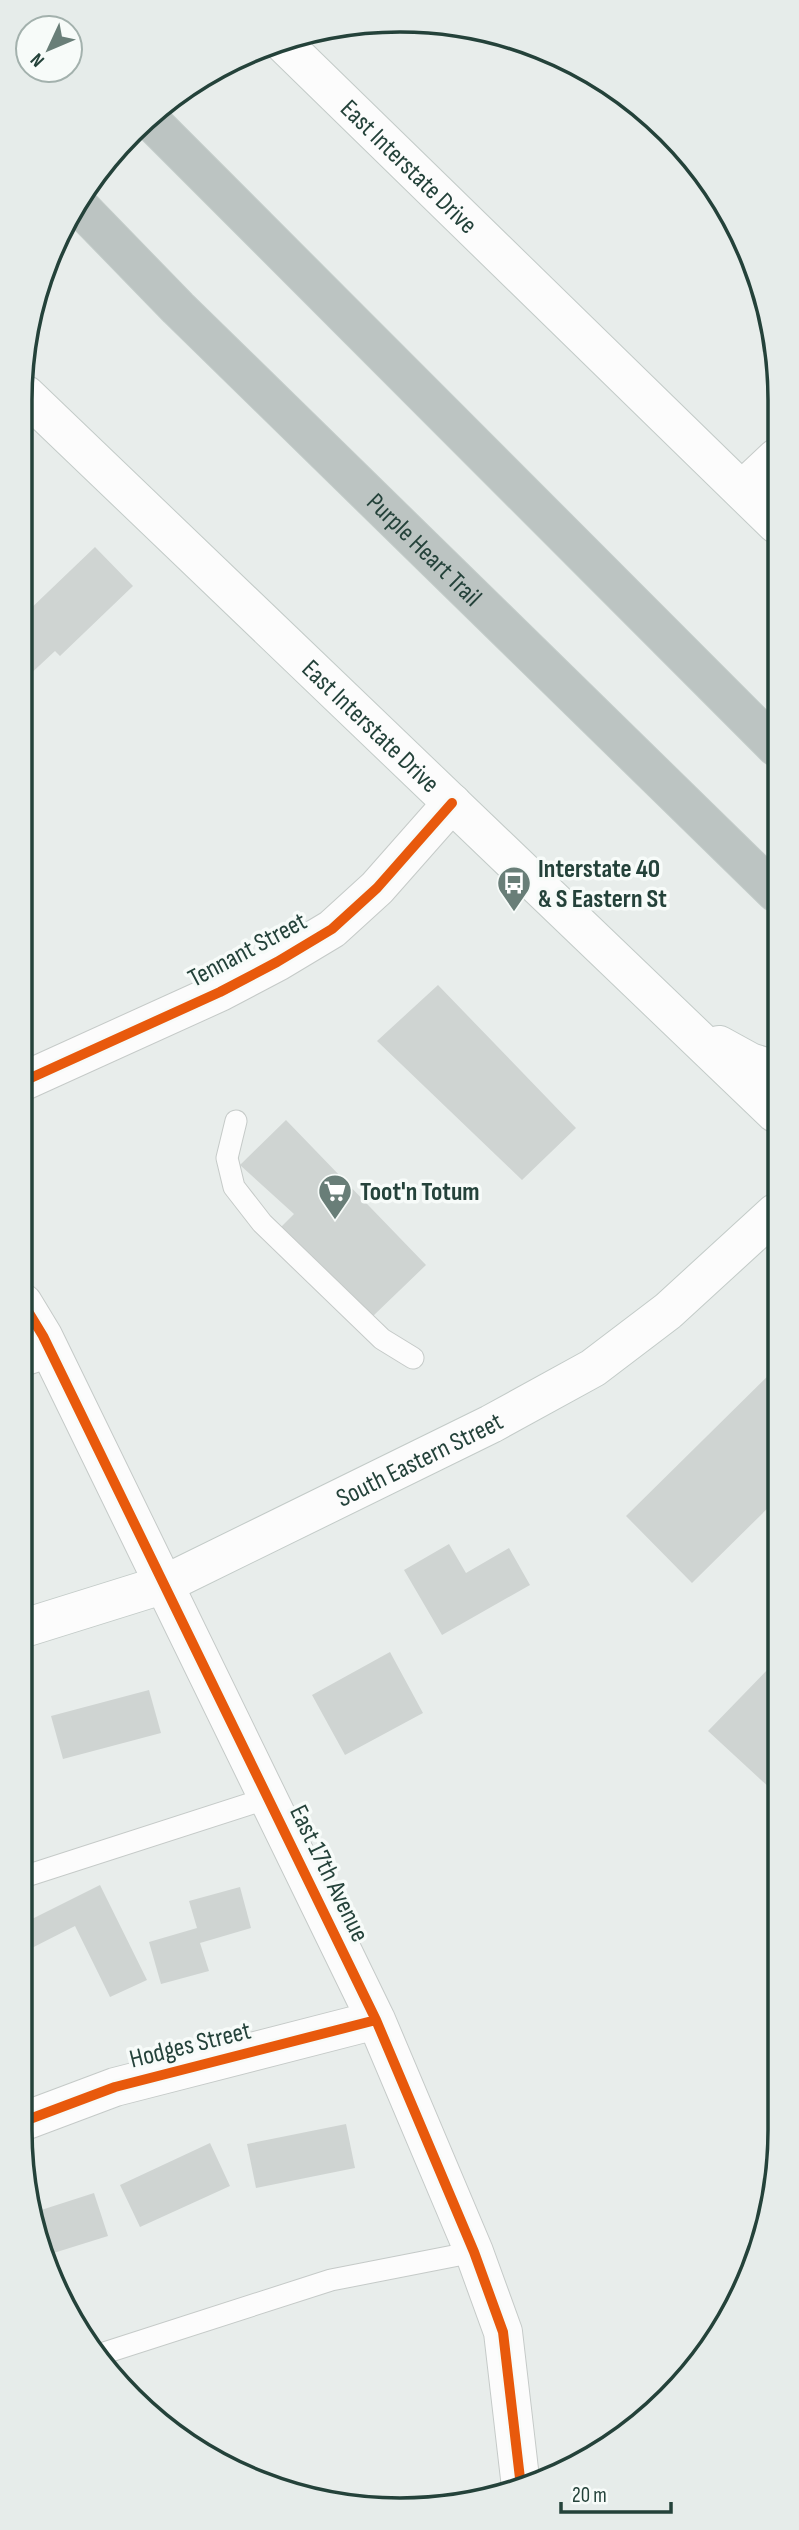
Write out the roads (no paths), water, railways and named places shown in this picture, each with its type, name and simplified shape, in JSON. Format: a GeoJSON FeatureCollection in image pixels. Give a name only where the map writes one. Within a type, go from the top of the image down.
{"type":"FeatureCollection","features":[{"type":"Feature","properties":{"kind":"highway"},"geometry":{"type":"LineString","coordinates":[[155,125],[768,739]]}},
{"type":"Feature","properties":{"kind":"highway","name":"Purple Heart Trail"},"geometry":{"type":"LineString","coordinates":[[84,211],[178,308],[768,885]]}},
{"type":"Feature","properties":{"kind":"main road","name":"East Interstate Drive"},"geometry":{"type":"LineString","coordinates":[[289,49],[768,516]]}},
{"type":"Feature","properties":{"kind":"main road","name":"East Interstate Drive"},"geometry":{"type":"LineString","coordinates":[[32,401],[768,1106]]}},
{"type":"Feature","properties":{"kind":"main road"},"geometry":{"type":"LineString","coordinates":[[742,491],[768,466]]}},
{"type":"Feature","properties":{"kind":"main road","name":"Tennant Street"},"geometry":{"type":"LineString","coordinates":[[32,1077],[220,992],[332,929],[377,888],[452,803]]}},
{"type":"Feature","properties":{"kind":"main road"},"geometry":{"type":"LineString","coordinates":[[684,1026],[750,1062],[768,1068]]}},
{"type":"Feature","properties":{"kind":"main road","name":"South Eastern Street"},"geometry":{"type":"LineString","coordinates":[[32,1626],[165,1584],[491,1424],[593,1368],[668,1311],[768,1219]]}},
{"type":"Feature","properties":{"kind":"main road","name":"East 17th Avenue"},"geometry":{"type":"LineString","coordinates":[[32,1338],[38,1361],[165,1584],[376,2021],[474,2252],[503,2332],[520,2478]]}},
{"type":"Feature","properties":{"kind":"main road","name":"Hodges Street"},"geometry":{"type":"LineString","coordinates":[[32,2118],[115,2087],[376,2021]]}},
{"type":"Feature","properties":{"kind":"lane"},"geometry":{"type":"LineString","coordinates":[[236,1121],[227,1158],[234,1187],[262,1223],[382,1339],[413,1358]]}},
{"type":"Feature","properties":{"kind":"lane"},"geometry":{"type":"LineString","coordinates":[[32,1874],[268,1798]]}},
{"type":"Feature","properties":{"kind":"lane"},"geometry":{"type":"LineString","coordinates":[[107,2353],[331,2280],[474,2252]]}},
{"type":"Feature","properties":{"kind":"place","name":"Interstate 40 & S Eastern St"},"geometry":{"type":"Point","coordinates":[514,913]}},
{"type":"Feature","properties":{"kind":"place","name":"Toot'n Totum"},"geometry":{"type":"Point","coordinates":[335,1221]}}]}
